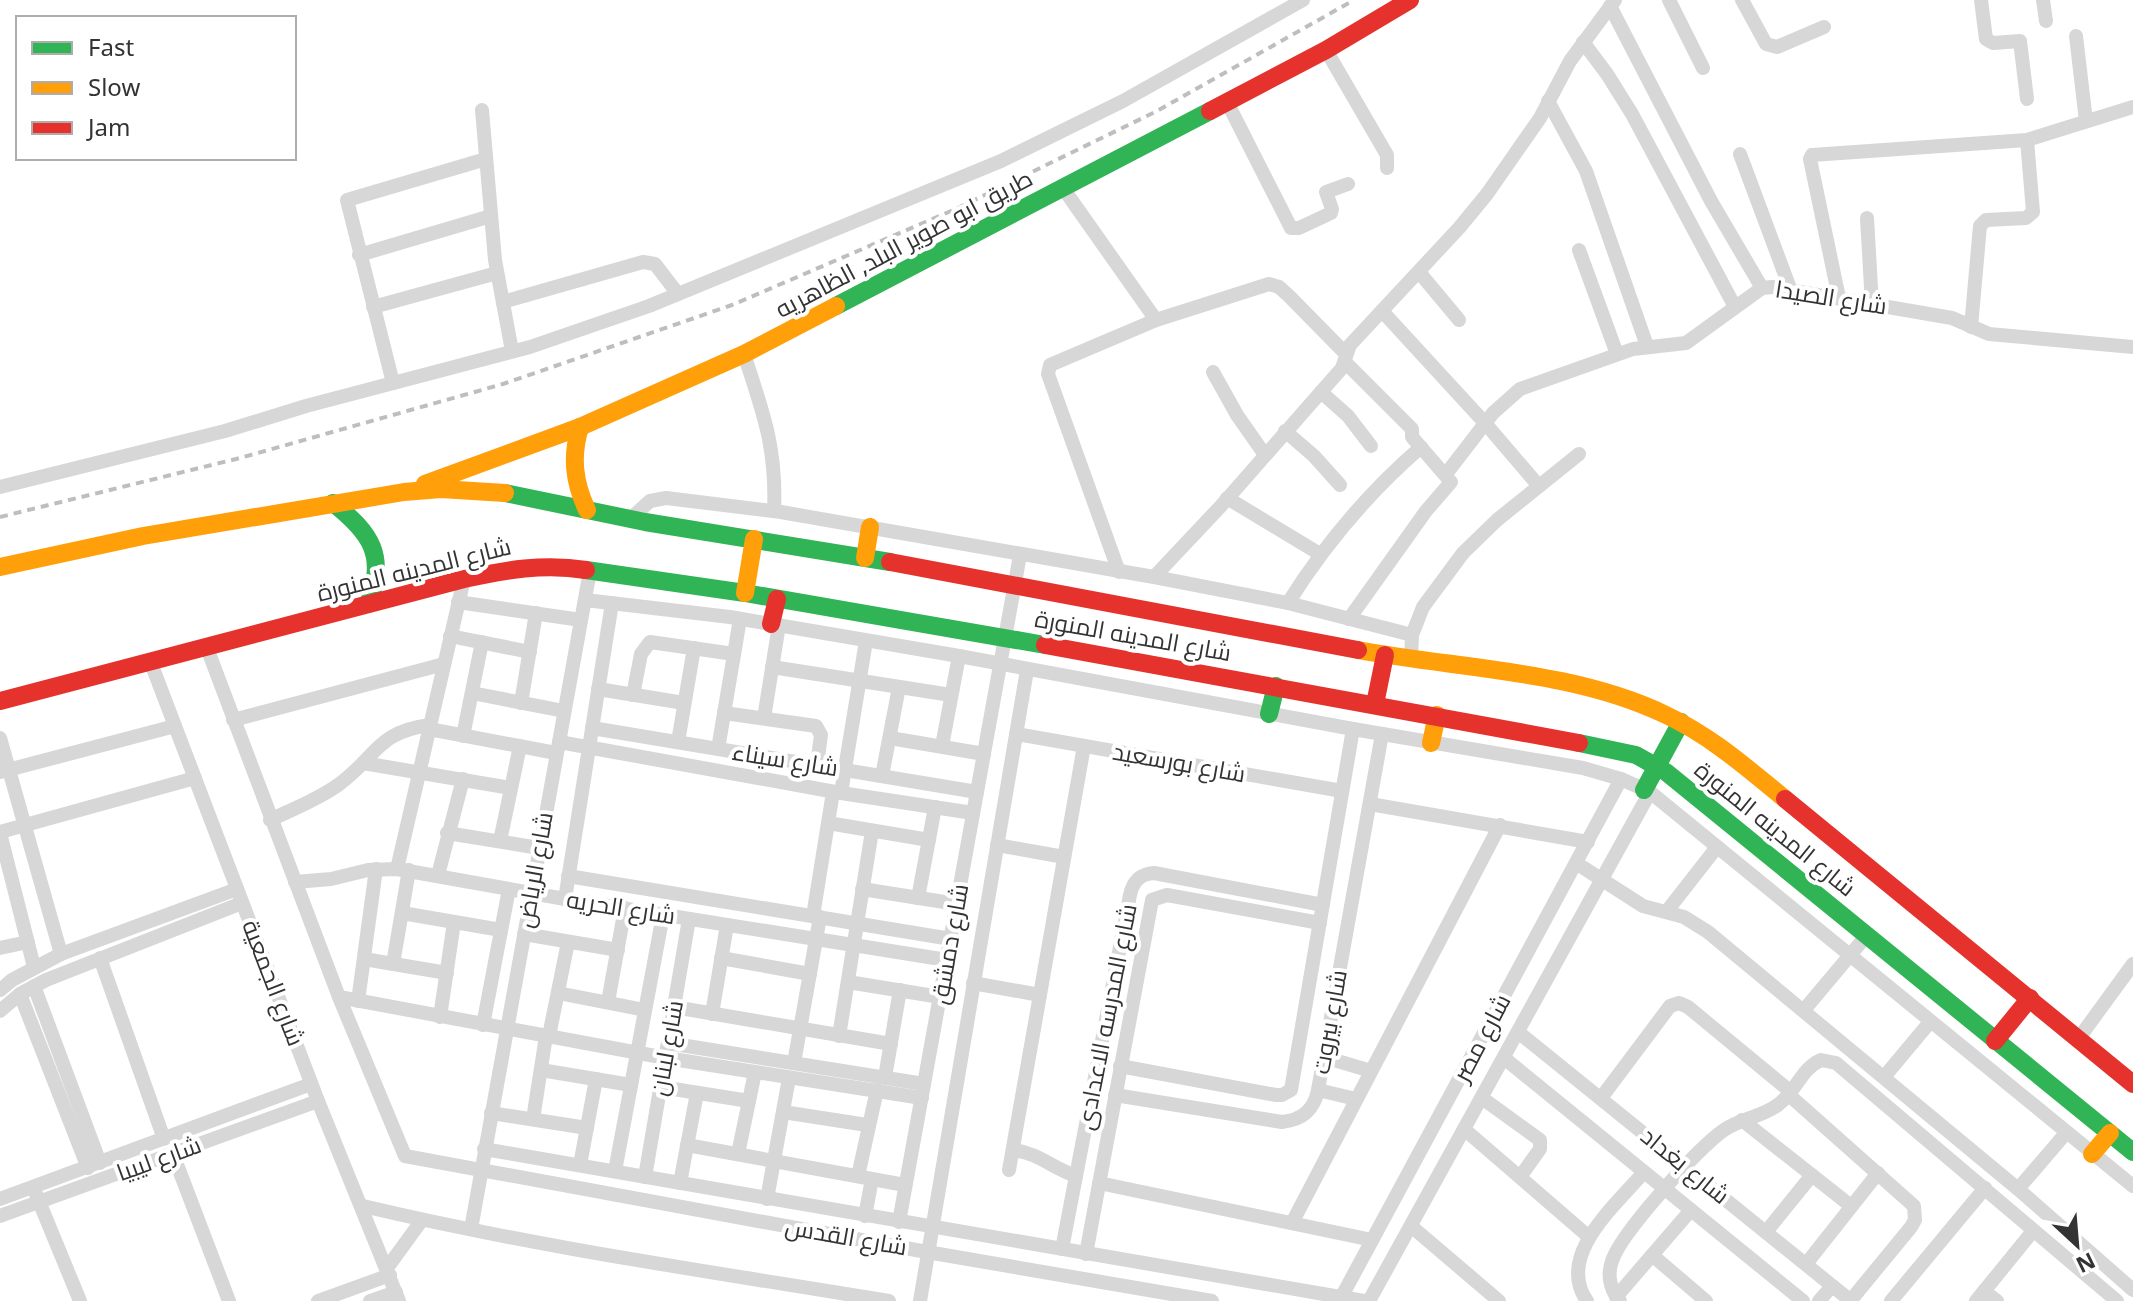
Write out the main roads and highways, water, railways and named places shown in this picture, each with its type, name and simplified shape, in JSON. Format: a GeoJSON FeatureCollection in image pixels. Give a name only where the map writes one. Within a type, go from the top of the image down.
{"type":"FeatureCollection","features":[{"type":"Feature","properties":{"kind":"main road","name":"طريق ابو صوير البلد, الظاهريه"},"geometry":{"type":"LineString","coordinates":[[404,492],[580,427],[744,354],[1326,50],[1410,0]]}},
{"type":"Feature","properties":{"kind":"main road"},"geometry":{"type":"LineString","coordinates":[[580,427],[573,448],[572,470],[577,491],[587,510]]}},
{"type":"Feature","properties":{"kind":"main road","name":"شارع المدينه المنورة"},"geometry":{"type":"LineString","coordinates":[[0,567],[129,539],[333,503],[441,489],[484,491],[1015,585],[1385,655],[1576,684],[1627,699],[1681,722],[1734,757],[2133,1084]]}},
{"type":"Feature","properties":{"kind":"main road"},"geometry":{"type":"LineString","coordinates":[[333,503],[356,521],[373,547],[377,577],[368,604]]}},
{"type":"Feature","properties":{"kind":"main road"},"geometry":{"type":"LineString","coordinates":[[865,558],[870,527]]}},
{"type":"Feature","properties":{"kind":"main road"},"geometry":{"type":"LineString","coordinates":[[745,593],[754,539]]}},
{"type":"Feature","properties":{"kind":"main road","name":"شارع المدينه المنورة"},"geometry":{"type":"LineString","coordinates":[[0,701],[464,579],[537,566],[561,566],[745,593],[1005,638],[1613,749],[1636,755],[1657,766],[2133,1152]]}},
{"type":"Feature","properties":{"kind":"main road"},"geometry":{"type":"LineString","coordinates":[[775,625],[777,599]]}},
{"type":"Feature","properties":{"kind":"main road"},"geometry":{"type":"LineString","coordinates":[[1375,704],[1385,655]]}},
{"type":"Feature","properties":{"kind":"main road"},"geometry":{"type":"LineString","coordinates":[[1269,714],[1276,686]]}},
{"type":"Feature","properties":{"kind":"main road"},"geometry":{"type":"LineString","coordinates":[[1431,743],[1437,715]]}},
{"type":"Feature","properties":{"kind":"main road"},"geometry":{"type":"LineString","coordinates":[[1647,791],[1681,722]]}},
{"type":"Feature","properties":{"kind":"main road"},"geometry":{"type":"LineString","coordinates":[[1995,1041],[2030,998]]}},
{"type":"Feature","properties":{"kind":"main road"},"geometry":{"type":"LineString","coordinates":[[2092,1154],[2110,1133]]}},
{"type":"Feature","properties":{"kind":"railway"},"geometry":{"type":"LineString","coordinates":[[0,517],[240,458],[503,384],[732,305],[958,208],[1157,111],[1354,0]]}}]}
